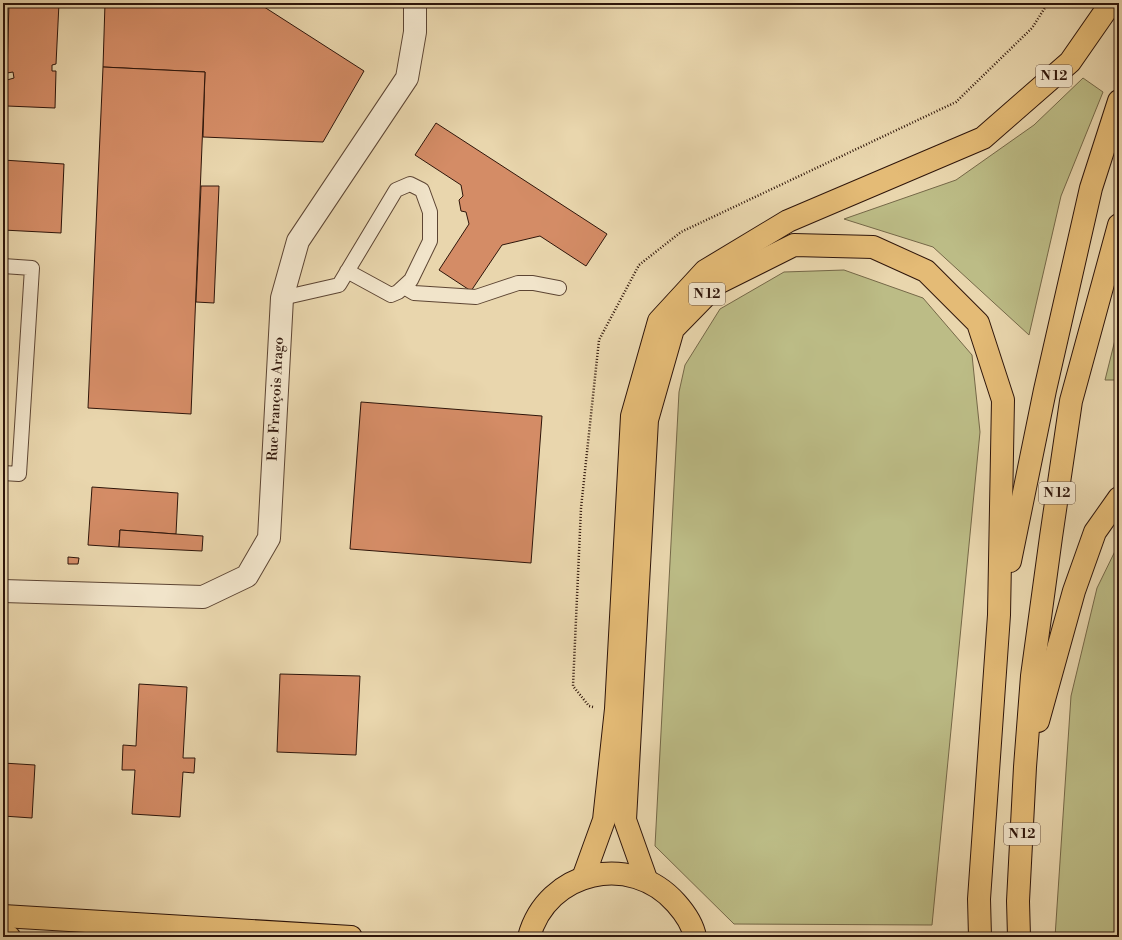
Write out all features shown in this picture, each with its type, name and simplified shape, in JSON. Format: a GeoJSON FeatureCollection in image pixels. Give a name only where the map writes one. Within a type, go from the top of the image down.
{"type":"FeatureCollection","features":[{"type":"Feature","properties":{"kind":"main road","name":"N 12"},"geometry":{"type":"LineString","coordinates":[[583,878],[604,820],[616,709],[632,416],[659,321],[705,271],[788,221],[983,138],[1070,62],[1111,3]]}},
{"type":"Feature","properties":{"kind":"main road","name":"N 12"},"geometry":{"type":"LineString","coordinates":[[999,615],[1045,390],[1091,188],[1119,101]]}},
{"type":"Feature","properties":{"kind":"main road","name":"N 12"},"geometry":{"type":"LineString","coordinates":[[1019,937],[1018,901],[1025,767],[1032,676],[1071,401],[1119,225]]}},
{"type":"Feature","properties":{"kind":"main road","name":"N 12"},"geometry":{"type":"LineString","coordinates":[[646,879],[625,820],[647,420],[673,329],[718,283],[794,245],[873,247],[926,271],[978,323],[1003,400],[999,615],[979,899],[980,937]]}},
{"type":"Feature","properties":{"kind":"main road","name":"N 12"},"geometry":{"type":"LineString","coordinates":[[1025,767],[1074,591],[1095,532],[1119,498]]}},
{"type":"Feature","properties":{"kind":"main road"},"geometry":{"type":"LineString","coordinates":[[526,936],[541,911],[559,891],[583,878],[604,873],[625,873],[646,879],[667,893],[684,911],[697,936]]}},
{"type":"Feature","properties":{"kind":"main road"},"geometry":{"type":"LineString","coordinates":[[3,916],[351,937]]}},
{"type":"Feature","properties":{"kind":"main road"},"geometry":{"type":"LineString","coordinates":[[3,937],[9,937]]}},
{"type":"Feature","properties":{"kind":"street","name":"Rue François Arago"},"geometry":{"type":"LineString","coordinates":[[3,591],[203,597],[247,576],[268,538],[282,298],[298,241],[407,78],[415,32],[415,3]]}},
{"type":"Feature","properties":{"kind":"lane"},"geometry":{"type":"LineString","coordinates":[[282,298],[339,285],[347,271],[396,190],[410,184],[422,190],[430,212],[430,240],[410,280],[404,287],[391,295],[347,271]]}},
{"type":"Feature","properties":{"kind":"lane"},"geometry":{"type":"LineString","coordinates":[[3,266],[32,268],[19,474],[3,473]]}},
{"type":"Feature","properties":{"kind":"lane"},"geometry":{"type":"LineString","coordinates":[[404,287],[414,293],[476,297],[518,283],[533,283],[559,288]]}},
{"type":"Feature","properties":{"kind":"path"},"geometry":{"type":"LineString","coordinates":[[616,709],[589,706],[573,686],[581,508],[599,340],[639,265],[681,232],[956,102],[1032,28],[1048,3]]}},
{"type":"Feature","properties":{"kind":"green space"},"geometry":{"type":"Polygon","coordinates":[[[1083,78],[1103,92],[1061,196],[1029,335],[933,247],[844,219],[956,180],[1034,125],[1083,78]]]}},
{"type":"Feature","properties":{"kind":"green space"},"geometry":{"type":"Polygon","coordinates":[[[844,270],[923,298],[972,355],[980,432],[932,925],[734,924],[655,846],[679,392],[685,365],[720,309],[784,272],[844,270]]]}},
{"type":"Feature","properties":{"kind":"green space"},"geometry":{"type":"Polygon","coordinates":[[[1119,324],[1119,380],[1105,380],[1119,324]]]}},
{"type":"Feature","properties":{"kind":"green space"},"geometry":{"type":"Polygon","coordinates":[[[1119,543],[1119,937],[1055,937],[1071,696],[1097,588],[1119,543]]]}},
{"type":"Feature","properties":{"kind":"building"},"geometry":{"type":"Polygon","coordinates":[[[9,3],[59,3],[56,64],[52,65],[52,71],[56,71],[55,108],[7,106],[7,80],[14,78],[13,72],[7,73],[9,3]]]}},
{"type":"Feature","properties":{"kind":"building"},"geometry":{"type":"Polygon","coordinates":[[[105,3],[258,3],[364,71],[323,142],[203,137],[205,72],[103,67],[105,3]]]}},
{"type":"Feature","properties":{"kind":"building"},"geometry":{"type":"Polygon","coordinates":[[[103,67],[205,72],[191,414],[88,408],[103,67]]]}},
{"type":"Feature","properties":{"kind":"building"},"geometry":{"type":"Polygon","coordinates":[[[436,123],[607,234],[586,266],[540,236],[502,245],[471,291],[439,270],[469,224],[466,212],[461,211],[459,200],[463,196],[461,185],[415,155],[436,123]]]}},
{"type":"Feature","properties":{"kind":"building"},"geometry":{"type":"Polygon","coordinates":[[[3,160],[64,164],[61,233],[3,230],[3,160]]]}},
{"type":"Feature","properties":{"kind":"building"},"geometry":{"type":"Polygon","coordinates":[[[201,186],[219,186],[214,303],[196,302],[201,186]]]}},
{"type":"Feature","properties":{"kind":"building"},"geometry":{"type":"Polygon","coordinates":[[[361,402],[542,416],[531,563],[350,549],[361,402]]]}},
{"type":"Feature","properties":{"kind":"building"},"geometry":{"type":"Polygon","coordinates":[[[92,487],[178,493],[176,534],[120,530],[119,547],[88,545],[92,487]]]}},
{"type":"Feature","properties":{"kind":"building"},"geometry":{"type":"Polygon","coordinates":[[[120,530],[203,536],[202,551],[119,547],[120,530]]]}},
{"type":"Feature","properties":{"kind":"building"},"geometry":{"type":"Polygon","coordinates":[[[68,557],[79,558],[78,564],[68,564],[68,557]]]}},
{"type":"Feature","properties":{"kind":"building"},"geometry":{"type":"Polygon","coordinates":[[[280,674],[360,676],[356,755],[277,752],[280,674]]]}},
{"type":"Feature","properties":{"kind":"building"},"geometry":{"type":"Polygon","coordinates":[[[139,684],[187,687],[183,758],[195,758],[194,773],[183,772],[180,817],[132,814],[135,770],[122,770],[123,745],[136,746],[139,684]]]}},
{"type":"Feature","properties":{"kind":"building"},"geometry":{"type":"Polygon","coordinates":[[[3,763],[35,765],[32,818],[3,816],[3,763]]]}}]}
